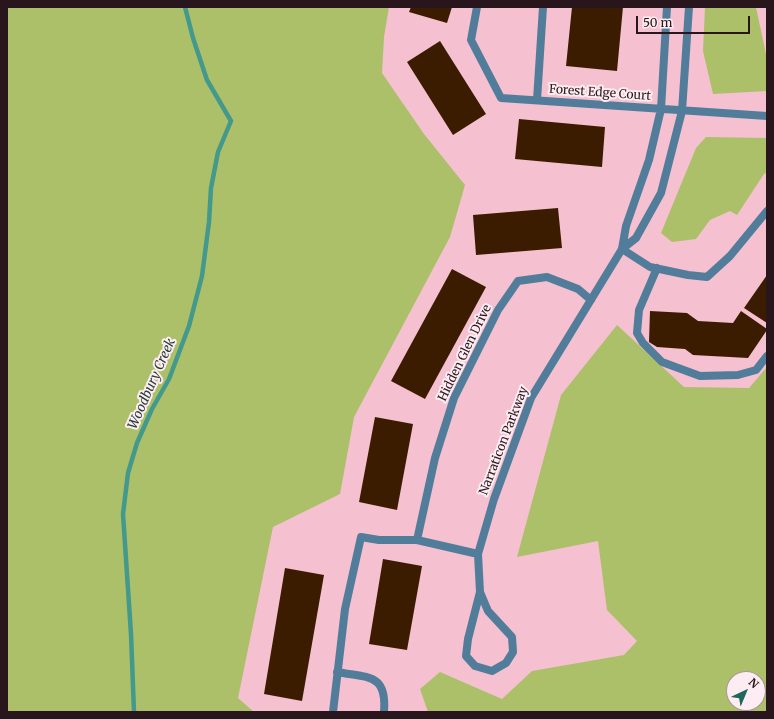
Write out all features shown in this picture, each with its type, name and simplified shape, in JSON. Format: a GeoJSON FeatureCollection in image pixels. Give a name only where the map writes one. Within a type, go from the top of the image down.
{"type":"FeatureCollection","features":[{"type":"Feature","properties":{"kind":"street","name":"Forest Edge Court"},"geometry":{"type":"LineString","coordinates":[[477,7],[471,40],[502,98],[767,116]]}},
{"type":"Feature","properties":{"kind":"street","name":"Forest Edge Court"},"geometry":{"type":"LineString","coordinates":[[537,100],[543,7]]}},
{"type":"Feature","properties":{"kind":"street","name":"Narraticon Parkway"},"geometry":{"type":"LineString","coordinates":[[622,249],[626,226],[649,160],[661,109],[667,7]]}},
{"type":"Feature","properties":{"kind":"street","name":"Narraticon Parkway"},"geometry":{"type":"LineString","coordinates":[[480,592],[478,554],[494,499],[531,398],[622,249],[636,238],[661,193],[682,110],[689,7]]}},
{"type":"Feature","properties":{"kind":"street"},"geometry":{"type":"LineString","coordinates":[[622,249],[650,267],[688,275],[707,277],[730,256],[767,211]]}},
{"type":"Feature","properties":{"kind":"street"},"geometry":{"type":"LineString","coordinates":[[657,268],[639,310],[637,333],[643,343],[662,362],[700,376],[738,375],[756,370],[767,356]]}},
{"type":"Feature","properties":{"kind":"street","name":"Hidden Glen Drive"},"geometry":{"type":"LineString","coordinates":[[417,540],[435,458],[454,398],[498,310],[518,281],[547,276],[578,289],[591,300]]}},
{"type":"Feature","properties":{"kind":"street"},"geometry":{"type":"LineString","coordinates":[[333,712],[345,609],[361,537],[379,540],[417,540],[478,554]]}},
{"type":"Feature","properties":{"kind":"street"},"geometry":{"type":"LineString","coordinates":[[480,592],[488,611],[512,637],[513,652],[506,663],[492,671],[475,666],[466,656],[468,639],[480,592]]}},
{"type":"Feature","properties":{"kind":"street"},"geometry":{"type":"LineString","coordinates":[[337,672],[372,679],[378,682],[383,690],[385,699],[384,712]]}},
{"type":"Feature","properties":{"kind":"green space"},"geometry":{"type":"Polygon","coordinates":[[[7,7],[389,7],[384,37],[382,73],[424,134],[465,185],[450,237],[354,417],[340,494],[273,527],[238,698],[254,712],[7,712],[7,7]]]}},
{"type":"Feature","properties":{"kind":"green space"},"geometry":{"type":"Polygon","coordinates":[[[705,7],[756,7],[767,59],[767,91],[713,94],[703,51],[705,7]]]}},
{"type":"Feature","properties":{"kind":"green space"},"geometry":{"type":"Polygon","coordinates":[[[706,137],[767,138],[767,172],[764,174],[737,215],[730,211],[710,220],[696,239],[672,242],[661,233],[696,148],[706,137]]]}},
{"type":"Feature","properties":{"kind":"green space"},"geometry":{"type":"Polygon","coordinates":[[[617,325],[684,387],[749,388],[767,367],[767,712],[428,712],[420,689],[440,672],[502,699],[532,671],[624,655],[637,641],[607,610],[598,541],[517,557],[561,395],[617,325]]]}},
{"type":"Feature","properties":{"kind":"building"},"geometry":{"type":"Polygon","coordinates":[[[411,7],[452,7],[447,23],[409,12],[411,7]]]}},
{"type":"Feature","properties":{"kind":"building"},"geometry":{"type":"Polygon","coordinates":[[[572,7],[623,7],[617,71],[566,66],[572,7]]]}},
{"type":"Feature","properties":{"kind":"building"},"geometry":{"type":"Polygon","coordinates":[[[440,41],[486,114],[453,135],[407,62],[440,41]]]}},
{"type":"Feature","properties":{"kind":"building"},"geometry":{"type":"Polygon","coordinates":[[[519,119],[605,127],[602,167],[515,159],[519,119]]]}},
{"type":"Feature","properties":{"kind":"building"},"geometry":{"type":"Polygon","coordinates":[[[558,208],[562,248],[476,255],[473,215],[558,208]]]}},
{"type":"Feature","properties":{"kind":"building"},"geometry":{"type":"Polygon","coordinates":[[[452,269],[486,287],[425,399],[391,381],[452,269]]]}},
{"type":"Feature","properties":{"kind":"building"},"geometry":{"type":"Polygon","coordinates":[[[767,275],[767,323],[744,308],[767,275]]]}},
{"type":"Feature","properties":{"kind":"building"},"geometry":{"type":"Polygon","coordinates":[[[650,311],[687,313],[698,321],[733,323],[741,311],[767,330],[748,358],[693,355],[685,349],[657,347],[649,342],[650,311]]]}},
{"type":"Feature","properties":{"kind":"building"},"geometry":{"type":"Polygon","coordinates":[[[375,417],[413,424],[397,510],[359,502],[375,417]]]}},
{"type":"Feature","properties":{"kind":"building"},"geometry":{"type":"Polygon","coordinates":[[[383,559],[422,566],[407,650],[369,644],[383,559]]]}},
{"type":"Feature","properties":{"kind":"building"},"geometry":{"type":"Polygon","coordinates":[[[285,568],[324,575],[302,701],[264,694],[285,568]]]}},
{"type":"Feature","properties":{"kind":"waterway","name":"Woodbury Creek"},"geometry":{"type":"LineString","coordinates":[[134,712],[131,634],[123,514],[128,473],[137,443],[152,409],[169,379],[189,326],[202,276],[209,222],[211,188],[218,152],[231,121],[207,80],[193,38],[185,7]]}}]}
